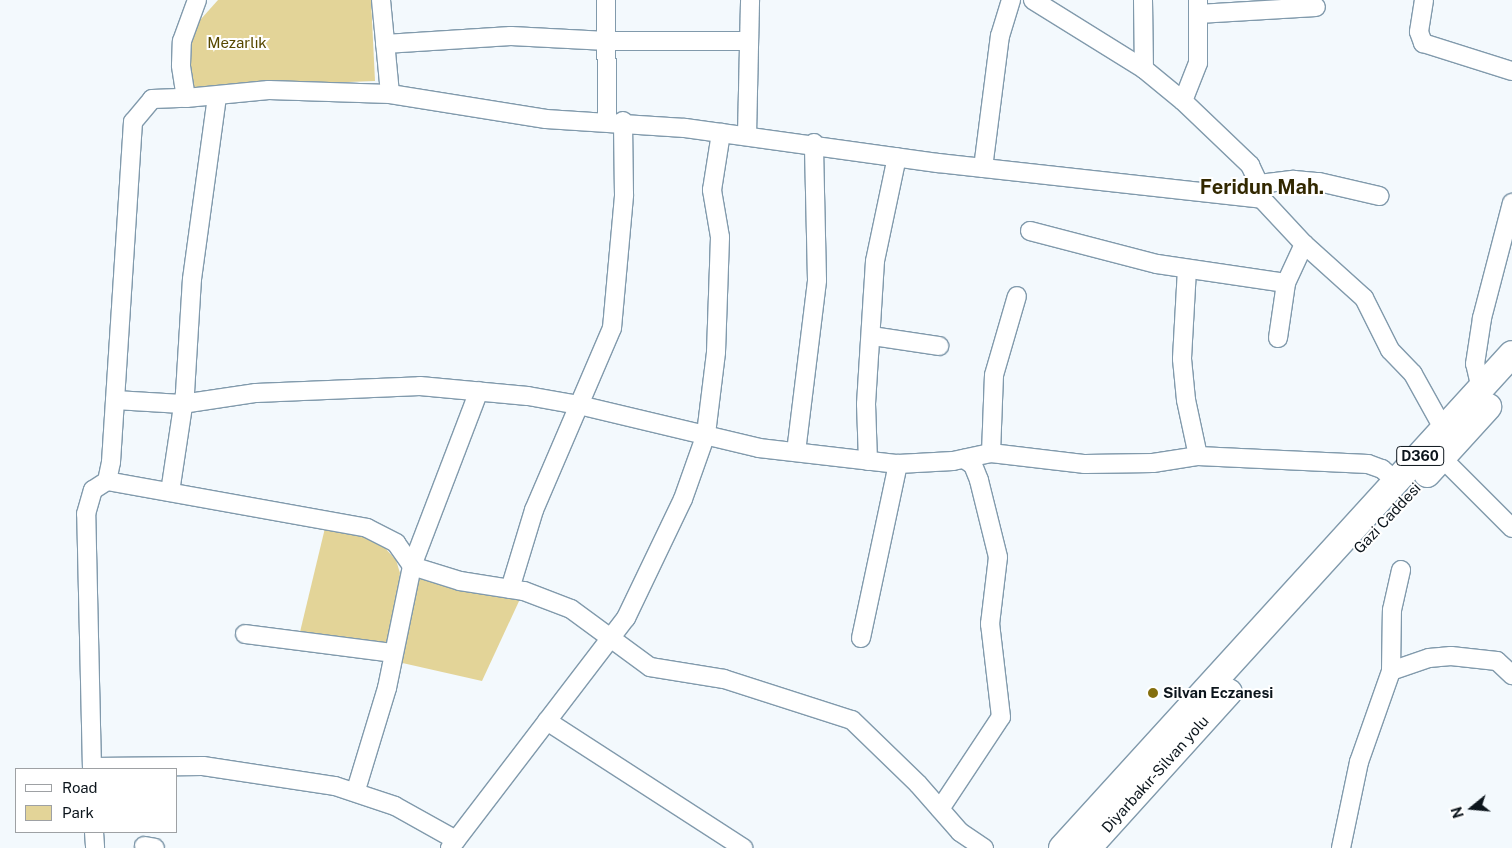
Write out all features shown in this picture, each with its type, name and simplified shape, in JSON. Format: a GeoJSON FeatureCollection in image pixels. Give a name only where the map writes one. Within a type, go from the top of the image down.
{"type":"FeatureCollection","features":[{"type":"Feature","properties":{"kind":"highway","name":"Gazi Caddesi"},"geometry":{"type":"LineString","coordinates":[[1335,562],[1397,482],[1512,354]]}},
{"type":"Feature","properties":{"kind":"highway","name":"Gazi Caddesi"},"geometry":{"type":"LineString","coordinates":[[1335,562],[1442,458],[1512,381]]}},
{"type":"Feature","properties":{"kind":"highway","name":"Diyarbakır-Silvan yolu"},"geometry":{"type":"LineString","coordinates":[[1070,848],[1335,562]]}},
{"type":"Feature","properties":{"kind":"street"},"geometry":{"type":"LineString","coordinates":[[186,98],[181,65],[182,41],[197,0]]}},
{"type":"Feature","properties":{"kind":"street"},"geometry":{"type":"LineString","coordinates":[[382,0],[390,94]]}},
{"type":"Feature","properties":{"kind":"street"},"geometry":{"type":"LineString","coordinates":[[510,589],[534,510],[612,328],[624,195],[607,41],[606,0]]}},
{"type":"Feature","properties":{"kind":"street"},"geometry":{"type":"LineString","coordinates":[[747,135],[750,0]]}},
{"type":"Feature","properties":{"kind":"street"},"geometry":{"type":"LineString","coordinates":[[983,168],[1000,36],[1011,0]]}},
{"type":"Feature","properties":{"kind":"street"},"geometry":{"type":"LineString","coordinates":[[1033,0],[1144,69],[1183,101],[1250,165],[1261,192],[1304,244],[1364,298],[1390,350],[1413,374],[1444,430]]}},
{"type":"Feature","properties":{"kind":"street"},"geometry":{"type":"LineString","coordinates":[[1143,0],[1144,69]]}},
{"type":"Feature","properties":{"kind":"street"},"geometry":{"type":"LineString","coordinates":[[1424,0],[1418,32],[1423,43],[1512,71]]}},
{"type":"Feature","properties":{"kind":"street"},"geometry":{"type":"LineString","coordinates":[[1183,101],[1198,63],[1198,7],[1316,7]]}},
{"type":"Feature","properties":{"kind":"street"},"geometry":{"type":"LineString","coordinates":[[385,44],[511,36],[607,41],[749,41]]}},
{"type":"Feature","properties":{"kind":"street"},"geometry":{"type":"LineString","coordinates":[[106,481],[115,400],[133,122],[152,99],[217,96],[269,90],[390,94],[546,119],[615,121],[747,135],[983,168],[1261,192],[1294,180],[1319,182],[1379,196]]}},
{"type":"Feature","properties":{"kind":"street"},"geometry":{"type":"LineString","coordinates":[[170,492],[182,404],[192,279],[217,96]]}},
{"type":"Feature","properties":{"kind":"street"},"geometry":{"type":"LineString","coordinates":[[721,133],[712,190],[720,237],[716,352],[706,434],[666,539],[626,618],[610,639],[547,721],[453,844],[395,806],[356,790],[202,766],[92,768],[86,514],[93,490],[106,481],[366,528],[396,543],[412,566],[460,582],[510,589],[571,609],[610,639],[650,667],[724,679],[852,720],[940,809],[960,832],[984,848]]}},
{"type":"Feature","properties":{"kind":"street"},"geometry":{"type":"LineString","coordinates":[[796,452],[817,280],[814,143]]}},
{"type":"Feature","properties":{"kind":"street"},"geometry":{"type":"LineString","coordinates":[[868,461],[866,404],[872,336],[875,261],[897,157]]}},
{"type":"Feature","properties":{"kind":"street"},"geometry":{"type":"LineString","coordinates":[[1481,389],[1474,364],[1482,318],[1512,203]]}},
{"type":"Feature","properties":{"kind":"street"},"geometry":{"type":"LineString","coordinates":[[1030,231],[1126,258],[1286,283]]}},
{"type":"Feature","properties":{"kind":"street"},"geometry":{"type":"LineString","coordinates":[[1278,338],[1286,283],[1304,244]]}},
{"type":"Feature","properties":{"kind":"street"},"geometry":{"type":"LineString","coordinates":[[1188,269],[1182,318],[1182,366],[1198,456]]}},
{"type":"Feature","properties":{"kind":"street"},"geometry":{"type":"LineString","coordinates":[[991,453],[994,375],[1017,296]]}},
{"type":"Feature","properties":{"kind":"street"},"geometry":{"type":"LineString","coordinates":[[872,336],[939,346]]}},
{"type":"Feature","properties":{"kind":"street"},"geometry":{"type":"LineString","coordinates":[[115,400],[182,404],[256,393],[379,386],[478,391],[580,405],[759,448],[898,464],[964,459],[991,453],[1085,464],[1153,463],[1198,456],[1368,464],[1382,469],[1397,482]]}},
{"type":"Feature","properties":{"kind":"street"},"geometry":{"type":"LineString","coordinates":[[356,790],[388,688],[393,653],[412,566],[478,391]]}},
{"type":"Feature","properties":{"kind":"street"},"geometry":{"type":"LineString","coordinates":[[1442,458],[1512,528]]}},
{"type":"Feature","properties":{"kind":"street"},"geometry":{"type":"LineString","coordinates":[[940,809],[1001,717],[990,633],[998,557],[979,480],[973,465],[964,459]]}},
{"type":"Feature","properties":{"kind":"street"},"geometry":{"type":"LineString","coordinates":[[862,638],[898,464]]}},
{"type":"Feature","properties":{"kind":"street"},"geometry":{"type":"LineString","coordinates":[[1341,848],[1359,762],[1391,671],[1392,610],[1400,570]]}},
{"type":"Feature","properties":{"kind":"street"},"geometry":{"type":"LineString","coordinates":[[245,634],[393,653]]}},
{"type":"Feature","properties":{"kind":"street"},"geometry":{"type":"LineString","coordinates":[[1391,671],[1430,658],[1451,656],[1498,660],[1512,675]]}},
{"type":"Feature","properties":{"kind":"street"},"geometry":{"type":"LineString","coordinates":[[547,721],[743,848]]}},
{"type":"Feature","properties":{"kind":"street"},"geometry":{"type":"LineString","coordinates":[[94,833],[95,848]]}},
{"type":"Feature","properties":{"kind":"green space","name":"Mezarlık"},"geometry":{"type":"Polygon","coordinates":[[[218,0],[371,0],[375,81],[187,88],[184,38],[218,0]]]}},
{"type":"Feature","properties":{"kind":"green space"},"geometry":{"type":"Polygon","coordinates":[[[325,528],[369,538],[385,548],[396,560],[400,573],[397,607],[390,640],[384,645],[300,632],[325,528]]]}},
{"type":"Feature","properties":{"kind":"green space"},"geometry":{"type":"Polygon","coordinates":[[[421,577],[520,599],[482,681],[398,662],[416,581],[421,577]]]}},
{"type":"Feature","properties":{"kind":"place","name":"Silvan Eczanesi"},"geometry":{"type":"Point","coordinates":[1153,693]}},
{"type":"Feature","properties":{"kind":"district","name":"Feridun Mah."},"geometry":{"type":"Point","coordinates":[1262,187]}}]}
